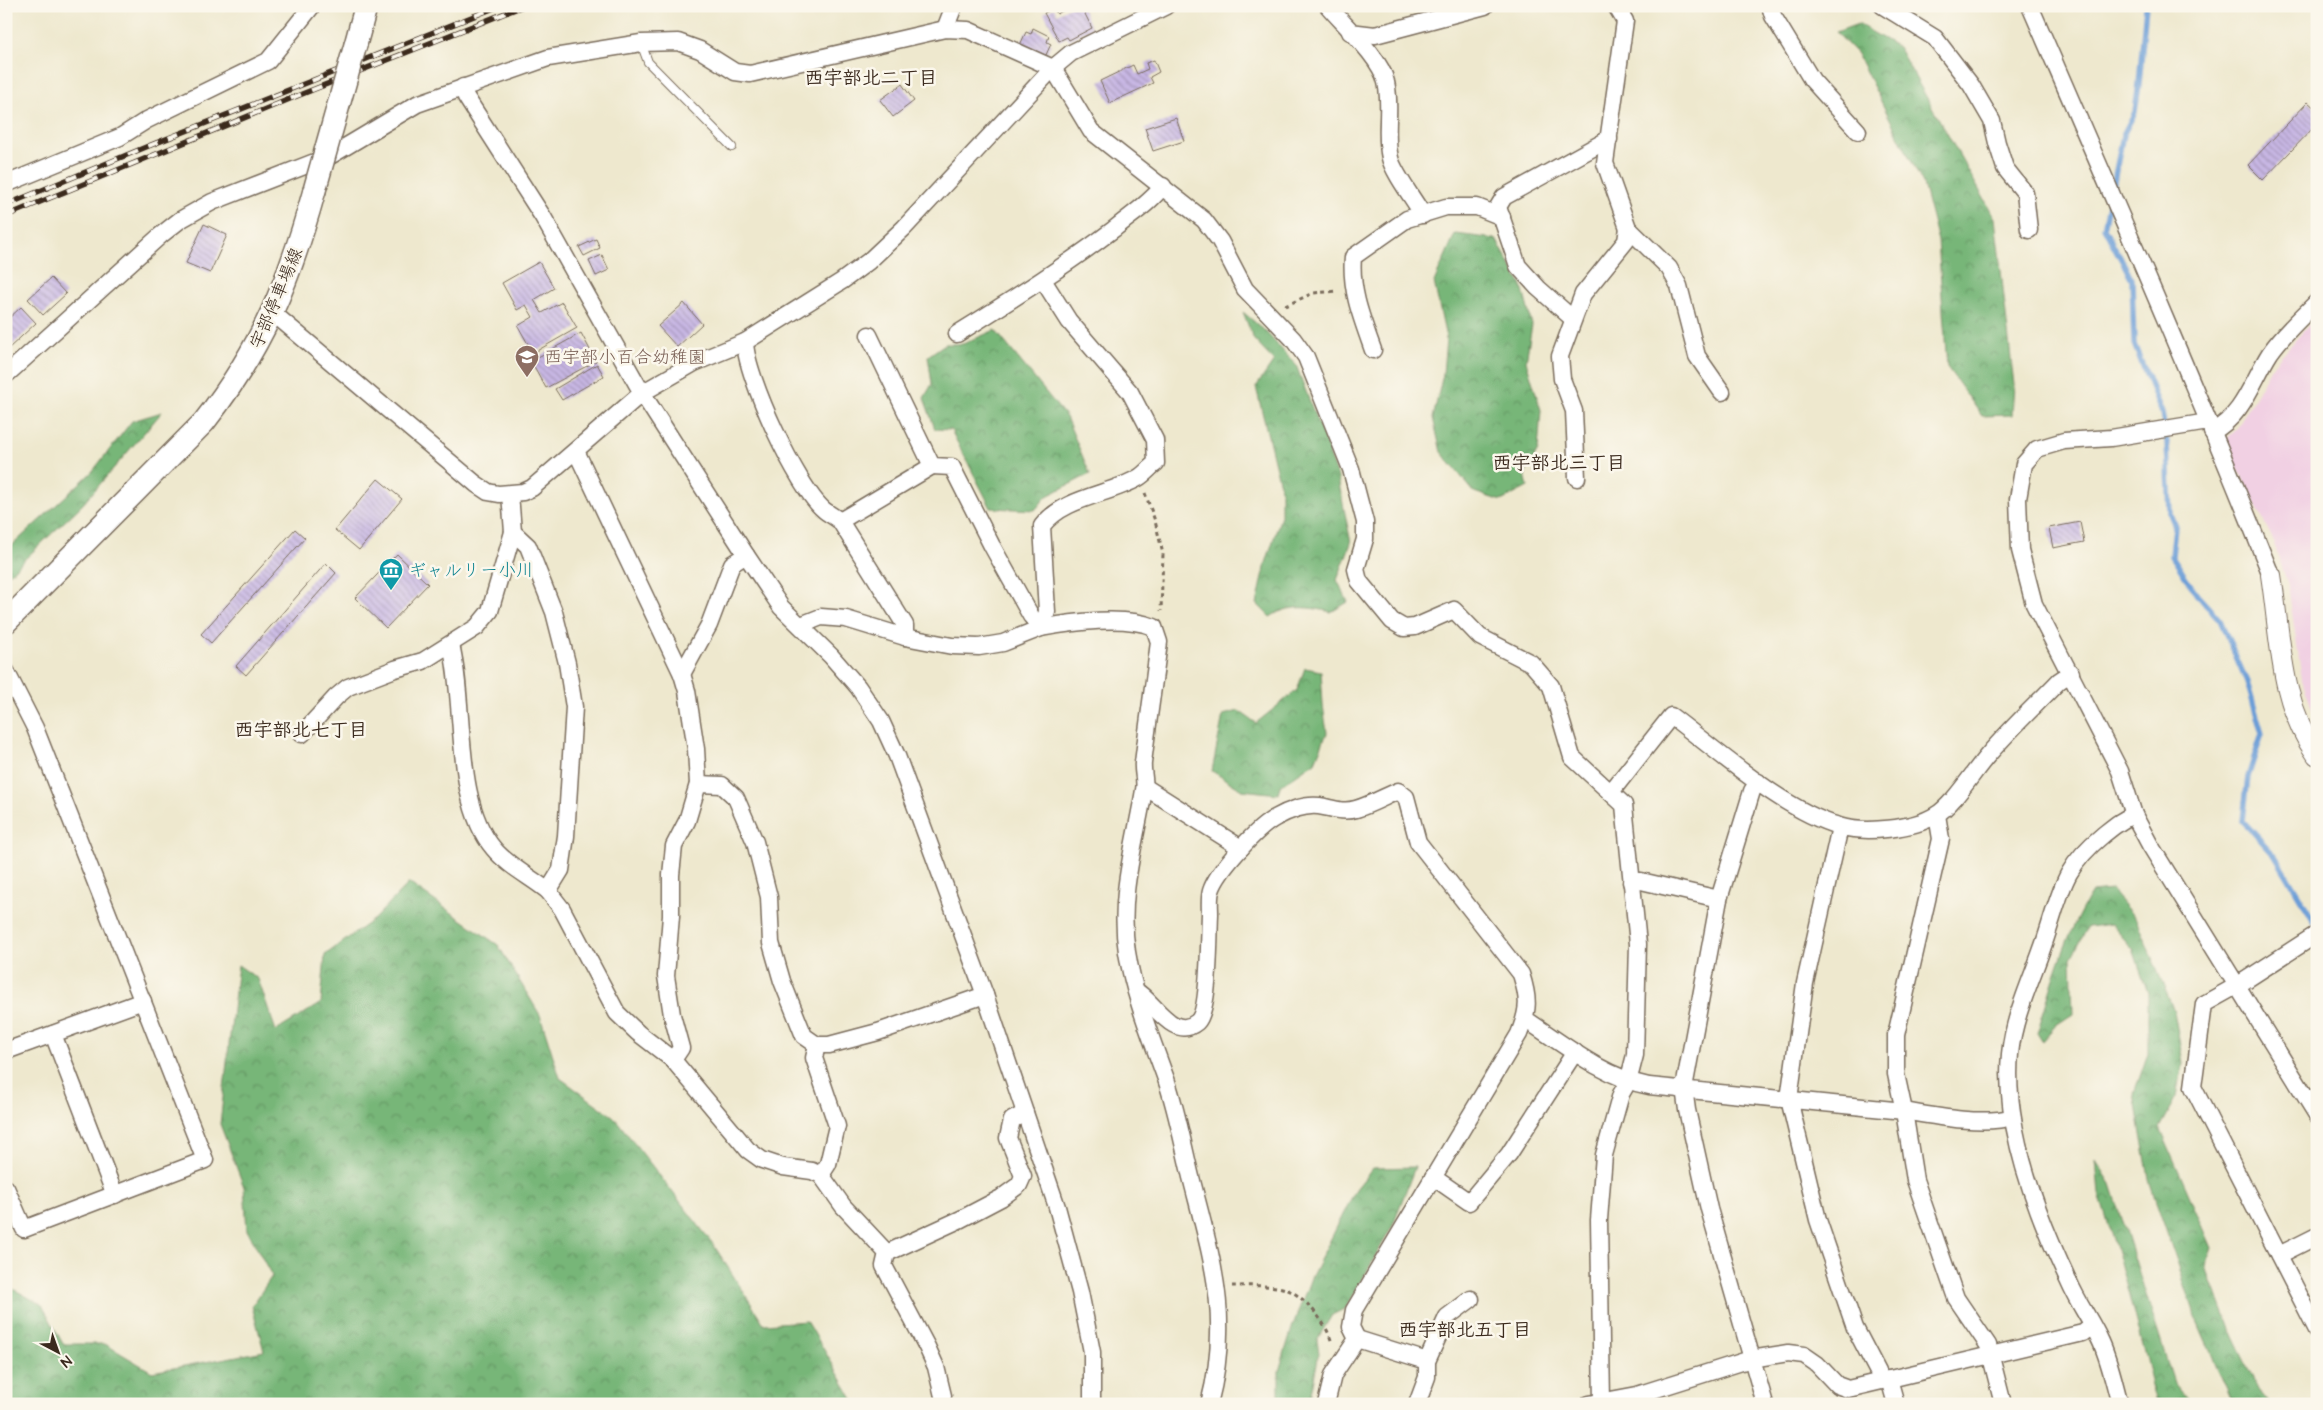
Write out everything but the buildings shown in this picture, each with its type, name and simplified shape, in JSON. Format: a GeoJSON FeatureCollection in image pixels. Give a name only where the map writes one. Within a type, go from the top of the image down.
{"type":"FeatureCollection","features":[{"type":"Feature","properties":{"kind":"main road","name":"宇部停車場線"},"geometry":{"type":"LineString","coordinates":[[6,622],[204,422],[230,389],[252,355],[273,313],[302,234],[366,6]]}},
{"type":"Feature","properties":{"kind":"street"},"geometry":{"type":"LineString","coordinates":[[6,184],[120,137],[148,120],[268,61],[312,6]]}},
{"type":"Feature","properties":{"kind":"street"},"geometry":{"type":"LineString","coordinates":[[945,29],[954,6]]}},
{"type":"Feature","properties":{"kind":"street"},"geometry":{"type":"LineString","coordinates":[[273,313],[476,484],[488,492],[510,494],[532,488],[642,393],[694,363],[745,342],[835,285],[868,261],[904,228],[952,178],[1053,68],[1071,53],[1166,6]]}},
{"type":"Feature","properties":{"kind":"street"},"geometry":{"type":"LineString","coordinates":[[1328,6],[1350,32],[1365,45],[1386,80],[1389,118],[1387,135],[1390,160],[1423,215]]}},
{"type":"Feature","properties":{"kind":"street"},"geometry":{"type":"LineString","coordinates":[[1350,32],[1375,35],[1485,6]]}},
{"type":"Feature","properties":{"kind":"street"},"geometry":{"type":"LineString","coordinates":[[1616,6],[1625,21],[1605,163],[1628,228],[1669,268],[1679,286],[1697,356],[1722,392]]}},
{"type":"Feature","properties":{"kind":"street"},"geometry":{"type":"LineString","coordinates":[[1770,6],[1773,16],[1812,80],[1858,131]]}},
{"type":"Feature","properties":{"kind":"street"},"geometry":{"type":"LineString","coordinates":[[1883,6],[1935,38],[1971,85],[1992,121],[1996,143],[2006,168],[2025,193],[2029,230]]}},
{"type":"Feature","properties":{"kind":"street"},"geometry":{"type":"LineString","coordinates":[[2030,6],[2272,575],[2286,686],[2306,739],[2317,755]]}},
{"type":"Feature","properties":{"kind":"street"},"geometry":{"type":"LineString","coordinates":[[6,375],[161,234],[180,220],[212,202],[330,156],[417,104],[548,58],[641,43],[678,42],[700,50],[735,72],[750,74],[945,29],[968,30],[1053,68],[1091,131],[1204,220],[1220,241],[1245,288],[1293,339],[1306,358],[1351,469],[1365,522],[1365,539],[1356,569],[1359,582],[1392,621],[1404,628],[1415,627],[1454,610],[1480,637],[1531,664],[1551,686],[1572,756],[1624,805],[1638,944],[1635,1055],[1628,1082],[1621,1094],[1604,1154],[1598,1220],[1596,1403],[1639,1399],[1751,1358],[1788,1354],[1804,1356],[1817,1364],[1837,1385],[1848,1388],[2083,1333],[2092,1326]]}},
{"type":"Feature","properties":{"kind":"street"},"geometry":{"type":"LineString","coordinates":[[463,87],[466,97],[543,217],[642,393],[746,555],[781,607],[801,625],[858,687],[881,721],[897,756],[985,995],[1057,1207],[1080,1292],[1092,1352],[1092,1404]]}},
{"type":"Feature","properties":{"kind":"street"},"geometry":{"type":"LineString","coordinates":[[1573,319],[1538,288],[1518,266],[1498,206],[1504,197],[1608,139]]}},
{"type":"Feature","properties":{"kind":"street"},"geometry":{"type":"LineString","coordinates":[[957,334],[1043,280],[1154,197],[1163,186]]}},
{"type":"Feature","properties":{"kind":"street"},"geometry":{"type":"LineString","coordinates":[[1373,350],[1359,313],[1354,290],[1353,257],[1407,219],[1446,207],[1478,207],[1502,217]]}},
{"type":"Feature","properties":{"kind":"street"},"geometry":{"type":"LineString","coordinates":[[1577,478],[1574,412],[1562,379],[1560,356],[1583,294],[1626,241],[1628,228]]}},
{"type":"Feature","properties":{"kind":"street"},"geometry":{"type":"LineString","coordinates":[[1041,628],[1047,612],[1042,526],[1048,518],[1066,508],[1138,478],[1156,463],[1155,440],[1130,392],[1068,321],[1043,280]]}},
{"type":"Feature","properties":{"kind":"street"},"geometry":{"type":"LineString","coordinates":[[2317,302],[2295,323],[2270,352],[2238,411],[2221,427],[2064,441],[2037,449],[2024,464],[2018,499],[2020,550],[2034,604],[2120,771],[2134,815],[2150,845],[2317,1115]]}},
{"type":"Feature","properties":{"kind":"street"},"geometry":{"type":"LineString","coordinates":[[869,335],[932,466]]}},
{"type":"Feature","properties":{"kind":"street"},"geometry":{"type":"LineString","coordinates":[[745,342],[745,354],[769,420],[799,477],[823,510],[840,520],[905,625],[905,637]]}},
{"type":"Feature","properties":{"kind":"street"},"geometry":{"type":"LineString","coordinates":[[576,451],[682,674],[687,692],[696,749],[698,784],[687,821],[674,846],[671,875],[671,916],[666,976],[672,1015],[680,1048],[673,1060]]}},
{"type":"Feature","properties":{"kind":"street"},"geometry":{"type":"LineString","coordinates":[[840,520],[932,466],[952,467],[992,546],[1031,616],[1041,628]]}},
{"type":"Feature","properties":{"kind":"street"},"geometry":{"type":"LineString","coordinates":[[302,734],[336,697],[348,687],[395,669],[423,661],[477,627],[490,611],[513,532],[510,494]]}},
{"type":"Feature","properties":{"kind":"street"},"geometry":{"type":"LineString","coordinates":[[513,532],[528,546],[548,596],[567,663],[574,707],[565,845],[561,870],[548,892]]}},
{"type":"Feature","properties":{"kind":"street"},"geometry":{"type":"LineString","coordinates":[[682,674],[709,626],[732,564],[746,555]]}},
{"type":"Feature","properties":{"kind":"street"},"geometry":{"type":"LineString","coordinates":[[801,625],[820,617],[846,619],[905,637],[952,646],[979,647],[1002,643],[1041,628],[1082,622],[1140,622],[1154,627],[1160,642],[1143,765],[1145,787],[1123,908],[1126,952],[1149,1037],[1166,1080],[1212,1260],[1217,1287],[1220,1336],[1209,1404]]}},
{"type":"Feature","properties":{"kind":"street"},"geometry":{"type":"LineString","coordinates":[[451,645],[460,698],[467,784],[478,823],[492,848],[502,858],[532,878],[548,892],[562,910],[617,1013],[638,1033],[673,1060],[748,1150],[762,1160],[783,1167],[812,1171],[821,1175],[843,1206],[887,1253]]}},
{"type":"Feature","properties":{"kind":"street"},"geometry":{"type":"LineString","coordinates":[[6,671],[35,728],[98,893],[143,1001],[205,1160],[24,1229],[12,1218],[6,1188]]}},
{"type":"Feature","properties":{"kind":"street"},"geometry":{"type":"LineString","coordinates":[[1611,792],[1672,716],[1758,782],[1804,810],[1840,827],[1884,830],[1914,825],[1937,815],[1956,795],[1988,754],[2059,681],[2071,673]]}},
{"type":"Feature","properties":{"kind":"street"},"geometry":{"type":"LineString","coordinates":[[1758,782],[1752,791],[1719,899],[1684,1088],[1687,1110],[1709,1209],[1730,1276],[1765,1404]]}},
{"type":"Feature","properties":{"kind":"street"},"geometry":{"type":"LineString","coordinates":[[698,784],[722,785],[736,798],[755,842],[769,897],[771,943],[782,981],[804,1036],[817,1045],[829,1044],[878,1032],[985,995]]}},
{"type":"Feature","properties":{"kind":"street"},"geometry":{"type":"LineString","coordinates":[[1145,787],[1241,848]]}},
{"type":"Feature","properties":{"kind":"street"},"geometry":{"type":"LineString","coordinates":[[1136,991],[1143,995],[1163,1019],[1180,1026],[1189,1027],[1199,1021],[1203,1010],[1208,972],[1210,892],[1241,848],[1275,818],[1299,808],[1317,806],[1337,811],[1356,809],[1398,791],[1406,798],[1418,842],[1520,974],[1528,994],[1525,1019],[1519,1034],[1354,1310],[1351,1327],[1357,1339],[1427,1361]]}},
{"type":"Feature","properties":{"kind":"street"},"geometry":{"type":"LineString","coordinates":[[1937,815],[1941,838],[1896,1035],[1896,1074],[1915,1180],[1956,1298],[1988,1345],[2003,1404]]}},
{"type":"Feature","properties":{"kind":"street"},"geometry":{"type":"LineString","coordinates":[[2120,1404],[2106,1358],[2051,1243],[2022,1158],[2012,1117],[2008,1080],[2014,1034],[2062,885],[2076,860],[2122,819],[2134,815]]}},
{"type":"Feature","properties":{"kind":"street"},"geometry":{"type":"LineString","coordinates":[[1840,827],[1805,984],[1789,1099],[1818,1220],[1855,1328],[1896,1404]]}},
{"type":"Feature","properties":{"kind":"street"},"geometry":{"type":"LineString","coordinates":[[1632,882],[1641,881],[1719,899]]}},
{"type":"Feature","properties":{"kind":"street"},"geometry":{"type":"LineString","coordinates":[[2317,934],[2238,985],[2204,1004],[2192,1087],[2317,1330]]}},
{"type":"Feature","properties":{"kind":"street"},"geometry":{"type":"LineString","coordinates":[[6,1051],[143,1001]]}},
{"type":"Feature","properties":{"kind":"street"},"geometry":{"type":"LineString","coordinates":[[1525,1019],[1575,1052],[1628,1082],[1904,1111],[1942,1118],[2002,1121],[2012,1117]]}},
{"type":"Feature","properties":{"kind":"street"},"geometry":{"type":"LineString","coordinates":[[53,1034],[116,1195]]}},
{"type":"Feature","properties":{"kind":"street"},"geometry":{"type":"LineString","coordinates":[[817,1045],[814,1058],[837,1126],[828,1164],[821,1175]]}},
{"type":"Feature","properties":{"kind":"street"},"geometry":{"type":"LineString","coordinates":[[1433,1177],[1469,1202],[1509,1154],[1575,1052]]}},
{"type":"Feature","properties":{"kind":"street"},"geometry":{"type":"LineString","coordinates":[[887,1253],[961,1219],[1001,1198],[1019,1186],[1023,1176],[1008,1138],[1012,1120],[1025,1113]]}},
{"type":"Feature","properties":{"kind":"street"},"geometry":{"type":"LineString","coordinates":[[2279,1255],[2317,1236]]}},
{"type":"Feature","properties":{"kind":"street"},"geometry":{"type":"LineString","coordinates":[[887,1253],[884,1266],[927,1347],[936,1367],[943,1396]]}},
{"type":"Feature","properties":{"kind":"street"},"geometry":{"type":"LineString","coordinates":[[1417,1404],[1427,1378],[1427,1361],[1447,1317],[1471,1299]]}},
{"type":"Feature","properties":{"kind":"street"},"geometry":{"type":"LineString","coordinates":[[1326,1404],[1333,1375],[1357,1339]]}},
{"type":"Feature","properties":{"kind":"lane"},"geometry":{"type":"LineString","coordinates":[[641,43],[648,62],[732,148]]}},
{"type":"Feature","properties":{"kind":"path"},"geometry":{"type":"LineString","coordinates":[[1272,316],[1286,305],[1313,293],[1354,290]]}},
{"type":"Feature","properties":{"kind":"path"},"geometry":{"type":"LineString","coordinates":[[1138,478],[1155,521],[1163,554],[1161,614],[1154,627]]}},
{"type":"Feature","properties":{"kind":"path"},"geometry":{"type":"LineString","coordinates":[[1217,1287],[1228,1285],[1289,1290],[1316,1314],[1329,1331],[1332,1347]]}},
{"type":"Feature","properties":{"kind":"shaded area"},"geometry":{"type":"Polygon","coordinates":[[[2317,316],[2317,723],[2302,680],[2288,585],[2272,538],[2224,441],[2236,430],[2271,367],[2317,316]]]}},
{"type":"Feature","properties":{"kind":"green space"},"geometry":{"type":"Polygon","coordinates":[[[1858,24],[1898,47],[1995,218],[2014,385],[2012,415],[1982,416],[1947,367],[1938,241],[1923,184],[1857,54],[1836,32],[1858,24]]]}},
{"type":"Feature","properties":{"kind":"green space"},"geometry":{"type":"Polygon","coordinates":[[[1455,234],[1496,239],[1522,286],[1532,325],[1526,361],[1541,410],[1538,450],[1525,474],[1528,487],[1501,501],[1474,492],[1441,452],[1433,418],[1443,374],[1446,338],[1434,282],[1455,234]]]}},
{"type":"Feature","properties":{"kind":"green space"},"geometry":{"type":"Polygon","coordinates":[[[1243,312],[1264,330],[1296,365],[1337,474],[1351,543],[1337,580],[1348,602],[1331,612],[1292,608],[1270,617],[1257,604],[1266,563],[1281,516],[1281,489],[1256,387],[1274,361],[1254,340],[1243,312]]]}},
{"type":"Feature","properties":{"kind":"green space"},"geometry":{"type":"Polygon","coordinates":[[[995,330],[1066,417],[1090,474],[1047,496],[1035,510],[991,508],[951,430],[935,429],[924,398],[932,384],[928,356],[945,344],[963,344],[995,330]]]}},
{"type":"Feature","properties":{"kind":"green space"},"geometry":{"type":"Polygon","coordinates":[[[162,412],[82,505],[6,577],[6,551],[92,472],[132,421],[162,412]]]}},
{"type":"Feature","properties":{"kind":"green space"},"geometry":{"type":"Polygon","coordinates":[[[1305,668],[1321,671],[1327,733],[1315,762],[1280,786],[1278,794],[1242,790],[1212,771],[1223,715],[1239,711],[1256,723],[1297,690],[1305,668]]]}},
{"type":"Feature","properties":{"kind":"green space"},"geometry":{"type":"Polygon","coordinates":[[[409,883],[498,945],[540,1015],[560,1078],[614,1117],[713,1244],[764,1324],[807,1321],[856,1404],[6,1404],[6,1285],[42,1305],[63,1344],[105,1344],[152,1372],[264,1351],[252,1306],[272,1276],[247,1230],[244,1187],[220,1124],[238,965],[258,979],[276,1031],[321,1003],[325,955],[374,919],[409,883]]]}},
{"type":"Feature","properties":{"kind":"green space"},"geometry":{"type":"Polygon","coordinates":[[[2111,890],[2136,919],[2174,1011],[2183,1063],[2177,1097],[2160,1128],[2212,1248],[2206,1267],[2233,1337],[2260,1393],[2269,1404],[2233,1404],[2198,1323],[2150,1184],[2134,1094],[2148,1053],[2148,993],[2133,949],[2111,924],[2088,927],[2071,958],[2073,1014],[2056,1025],[2042,1041],[2037,1033],[2060,961],[2082,908],[2092,892],[2111,890]]]}},
{"type":"Feature","properties":{"kind":"green space"},"geometry":{"type":"Polygon","coordinates":[[[2096,1160],[2111,1184],[2174,1383],[2192,1404],[2157,1403],[2120,1262],[2099,1194],[2096,1160]]]}},
{"type":"Feature","properties":{"kind":"green space"},"geometry":{"type":"Polygon","coordinates":[[[1415,1167],[1392,1227],[1346,1308],[1332,1315],[1317,1340],[1319,1353],[1309,1404],[1279,1404],[1279,1371],[1293,1325],[1311,1278],[1356,1189],[1373,1168],[1415,1167]]]}},
{"type":"Feature","properties":{"kind":"waterway"},"geometry":{"type":"LineString","coordinates":[[2113,186],[2123,135],[2135,112],[2146,6]]}},
{"type":"Feature","properties":{"kind":"waterway"},"geometry":{"type":"LineString","coordinates":[[2110,200],[2104,228],[2132,279],[2134,344],[2162,413],[2167,443],[2170,514],[2175,526],[2172,556],[2197,595],[2220,620],[2247,682],[2262,734],[2248,777],[2243,821],[2275,856],[2317,926]]}},
{"type":"Feature","properties":{"kind":"railway"},"geometry":{"type":"LineString","coordinates":[[6,205],[499,6]]}},
{"type":"Feature","properties":{"kind":"railway"},"geometry":{"type":"LineString","coordinates":[[6,216],[297,96],[523,6]]}},
{"type":"Feature","properties":{"kind":"place","name":"西宇部小百合幼稚園"},"geometry":{"type":"Point","coordinates":[527,378]}},
{"type":"Feature","properties":{"kind":"place","name":"ギャルリー小川"},"geometry":{"type":"Point","coordinates":[391,591]}},
{"type":"Feature","properties":{"kind":"district","name":"西宇部北二丁目"},"geometry":{"type":"Point","coordinates":[871,77]}},
{"type":"Feature","properties":{"kind":"district","name":"西宇部北三丁目"},"geometry":{"type":"Point","coordinates":[1559,462]}},
{"type":"Feature","properties":{"kind":"district","name":"西宇部北七丁目"},"geometry":{"type":"Point","coordinates":[301,729]}},
{"type":"Feature","properties":{"kind":"district","name":"西宇部北五丁目"},"geometry":{"type":"Point","coordinates":[1465,1329]}}]}
